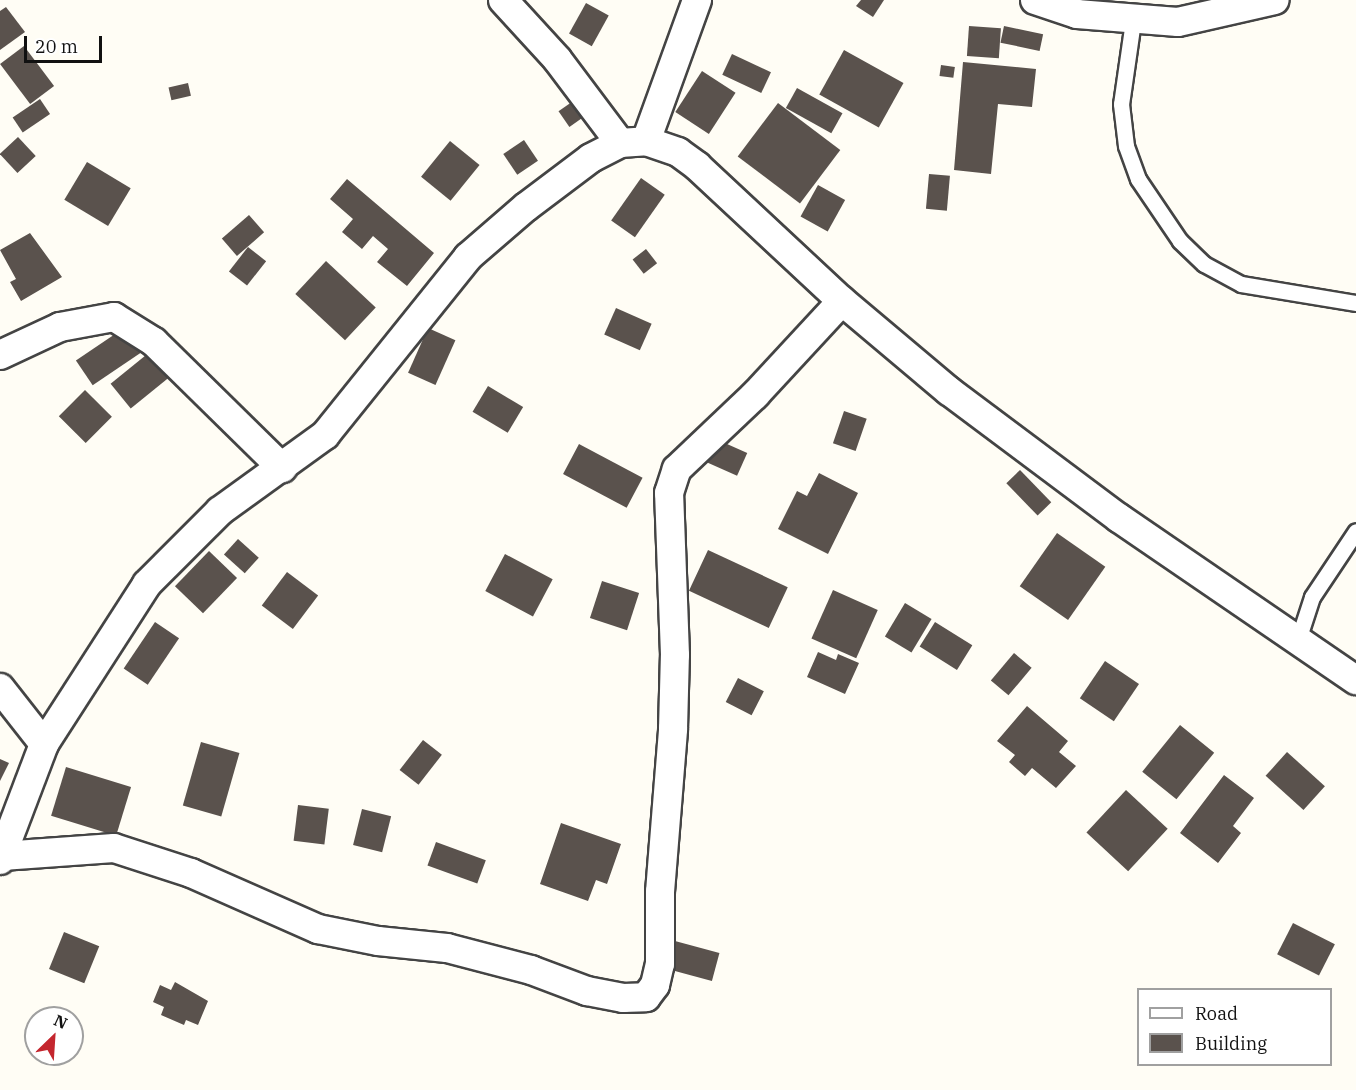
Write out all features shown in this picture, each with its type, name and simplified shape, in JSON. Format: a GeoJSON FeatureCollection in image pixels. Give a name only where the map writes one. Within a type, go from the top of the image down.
{"type":"FeatureCollection","features":[{"type":"Feature","properties":{"kind":"street"},"geometry":{"type":"LineString","coordinates":[[503,0],[633,142]]}},
{"type":"Feature","properties":{"kind":"street"},"geometry":{"type":"LineString","coordinates":[[633,142],[697,0]]}},
{"type":"Feature","properties":{"kind":"street"},"geometry":{"type":"LineString","coordinates":[[1035,0],[1077,14],[1133,21],[1178,22],[1275,0]]}},
{"type":"Feature","properties":{"kind":"street"},"geometry":{"type":"LineString","coordinates":[[842,301],[755,395],[677,469],[669,493],[675,655],[673,729],[660,892],[660,964],[655,985],[646,997],[623,998],[587,991],[531,970],[447,948],[378,941],[318,929],[191,873],[114,848],[85,847],[1,858],[44,744],[147,584],[220,511],[325,435],[468,257],[544,193],[591,158],[633,142],[678,152],[697,166],[842,301],[949,391],[1119,518],[1356,680]]}},
{"type":"Feature","properties":{"kind":"street"},"geometry":{"type":"LineString","coordinates":[[0,355],[60,327],[114,317],[154,342],[282,468]]}},
{"type":"Feature","properties":{"kind":"street"},"geometry":{"type":"LineString","coordinates":[[0,688],[44,744]]}},
{"type":"Feature","properties":{"kind":"lane"},"geometry":{"type":"LineString","coordinates":[[1133,21],[1121,104],[1126,146],[1138,179],[1180,242],[1204,264],[1241,284],[1356,303]]}},
{"type":"Feature","properties":{"kind":"lane"},"geometry":{"type":"LineString","coordinates":[[1298,640],[1312,597],[1356,531]]}},
{"type":"Feature","properties":{"kind":"building"},"geometry":{"type":"Polygon","coordinates":[[[861,0],[884,0],[873,17],[856,6],[861,0]]]}},
{"type":"Feature","properties":{"kind":"building"},"geometry":{"type":"Polygon","coordinates":[[[586,3],[609,16],[592,46],[569,34],[586,3]]]}},
{"type":"Feature","properties":{"kind":"building"},"geometry":{"type":"Polygon","coordinates":[[[6,7],[25,32],[0,50],[0,11],[6,7]]]}},
{"type":"Feature","properties":{"kind":"building"},"geometry":{"type":"Polygon","coordinates":[[[969,26],[1001,28],[999,58],[967,56],[969,26]]]}},
{"type":"Feature","properties":{"kind":"building"},"geometry":{"type":"Polygon","coordinates":[[[1004,26],[1043,34],[1040,51],[1000,43],[1004,26]]]}},
{"type":"Feature","properties":{"kind":"building"},"geometry":{"type":"Polygon","coordinates":[[[24,46],[54,86],[30,104],[0,64],[24,46]]]}},
{"type":"Feature","properties":{"kind":"building"},"geometry":{"type":"Polygon","coordinates":[[[844,50],[903,83],[879,128],[819,95],[844,50]]]}},
{"type":"Feature","properties":{"kind":"building"},"geometry":{"type":"Polygon","coordinates":[[[732,54],[771,72],[761,93],[722,75],[732,54]]]}},
{"type":"Feature","properties":{"kind":"building"},"geometry":{"type":"Polygon","coordinates":[[[963,62],[1036,69],[1032,107],[998,104],[991,174],[954,170],[963,62]]]}},
{"type":"Feature","properties":{"kind":"building"},"geometry":{"type":"Polygon","coordinates":[[[941,65],[955,67],[953,78],[939,76],[941,65]]]}},
{"type":"Feature","properties":{"kind":"building"},"geometry":{"type":"Polygon","coordinates":[[[702,71],[736,93],[709,134],[675,112],[702,71]]]}},
{"type":"Feature","properties":{"kind":"building"},"geometry":{"type":"Polygon","coordinates":[[[188,83],[191,96],[171,100],[169,87],[188,83]]]}},
{"type":"Feature","properties":{"kind":"building"},"geometry":{"type":"Polygon","coordinates":[[[797,88],[842,113],[831,133],[786,108],[797,88]]]}},
{"type":"Feature","properties":{"kind":"building"},"geometry":{"type":"Polygon","coordinates":[[[579,97],[590,113],[569,127],[559,111],[579,97]]]}},
{"type":"Feature","properties":{"kind":"building"},"geometry":{"type":"Polygon","coordinates":[[[40,99],[50,114],[23,132],[13,117],[40,99]]]}},
{"type":"Feature","properties":{"kind":"building"},"geometry":{"type":"Polygon","coordinates":[[[778,103],[840,150],[800,203],[738,157],[778,103]]]}},
{"type":"Feature","properties":{"kind":"building"},"geometry":{"type":"Polygon","coordinates":[[[18,137],[36,156],[17,173],[0,154],[18,137]]]}},
{"type":"Feature","properties":{"kind":"building"},"geometry":{"type":"Polygon","coordinates":[[[524,140],[538,161],[517,175],[503,154],[524,140]]]}},
{"type":"Feature","properties":{"kind":"building"},"geometry":{"type":"Polygon","coordinates":[[[450,141],[480,165],[451,201],[421,177],[450,141]]]}},
{"type":"Feature","properties":{"kind":"building"},"geometry":{"type":"Polygon","coordinates":[[[87,162],[131,188],[108,226],[64,200],[87,162]]]}},
{"type":"Feature","properties":{"kind":"building"},"geometry":{"type":"Polygon","coordinates":[[[929,174],[950,176],[947,211],[926,209],[929,174]]]}},
{"type":"Feature","properties":{"kind":"building"},"geometry":{"type":"Polygon","coordinates":[[[641,178],[665,195],[635,237],[611,221],[641,178]]]}},
{"type":"Feature","properties":{"kind":"building"},"geometry":{"type":"Polygon","coordinates":[[[347,179],[434,253],[407,286],[377,262],[388,249],[373,236],[362,249],[342,232],[353,219],[330,199],[347,179]]]}},
{"type":"Feature","properties":{"kind":"building"},"geometry":{"type":"Polygon","coordinates":[[[818,185],[845,200],[828,232],[801,216],[818,185]]]}},
{"type":"Feature","properties":{"kind":"building"},"geometry":{"type":"Polygon","coordinates":[[[249,215],[264,232],[237,256],[222,239],[249,215]]]}},
{"type":"Feature","properties":{"kind":"building"},"geometry":{"type":"Polygon","coordinates":[[[30,233],[62,277],[21,301],[10,282],[16,279],[0,250],[30,233]]]}},
{"type":"Feature","properties":{"kind":"building"},"geometry":{"type":"Polygon","coordinates":[[[248,247],[266,261],[247,286],[229,271],[248,247]]]}},
{"type":"Feature","properties":{"kind":"building"},"geometry":{"type":"Polygon","coordinates":[[[646,249],[657,263],[644,274],[633,259],[646,249]]]}},
{"type":"Feature","properties":{"kind":"building"},"geometry":{"type":"Polygon","coordinates":[[[326,261],[376,307],[345,340],[295,294],[326,261]]]}},
{"type":"Feature","properties":{"kind":"building"},"geometry":{"type":"Polygon","coordinates":[[[616,308],[652,324],[640,350],[604,334],[616,308]]]}},
{"type":"Feature","properties":{"kind":"building"},"geometry":{"type":"Polygon","coordinates":[[[124,328],[141,353],[93,385],[76,360],[124,328]]]}},
{"type":"Feature","properties":{"kind":"building"},"geometry":{"type":"Polygon","coordinates":[[[428,328],[455,340],[435,385],[408,373],[428,328]]]}},
{"type":"Feature","properties":{"kind":"building"},"geometry":{"type":"Polygon","coordinates":[[[151,351],[171,376],[131,409],[111,384],[151,351]]]}},
{"type":"Feature","properties":{"kind":"building"},"geometry":{"type":"Polygon","coordinates":[[[488,386],[523,407],[508,433],[473,412],[488,386]]]}},
{"type":"Feature","properties":{"kind":"building"},"geometry":{"type":"Polygon","coordinates":[[[85,390],[112,417],[86,443],[59,416],[85,390]]]}},
{"type":"Feature","properties":{"kind":"building"},"geometry":{"type":"Polygon","coordinates":[[[844,411],[867,419],[856,451],[833,443],[844,411]]]}},
{"type":"Feature","properties":{"kind":"building"},"geometry":{"type":"Polygon","coordinates":[[[718,440],[747,453],[737,476],[708,463],[718,440]]]}},
{"type":"Feature","properties":{"kind":"building"},"geometry":{"type":"Polygon","coordinates":[[[579,444],[643,478],[627,508],[563,474],[579,444]]]}},
{"type":"Feature","properties":{"kind":"building"},"geometry":{"type":"Polygon","coordinates":[[[1020,470],[1051,502],[1038,516],[1006,483],[1020,470]]]}},
{"type":"Feature","properties":{"kind":"building"},"geometry":{"type":"Polygon","coordinates":[[[819,473],[858,493],[828,554],[778,529],[797,491],[807,496],[819,473]]]}},
{"type":"Feature","properties":{"kind":"building"},"geometry":{"type":"Polygon","coordinates":[[[1057,533],[1105,567],[1068,620],[1020,586],[1057,533]]]}},
{"type":"Feature","properties":{"kind":"building"},"geometry":{"type":"Polygon","coordinates":[[[238,539],[259,558],[245,573],[224,555],[238,539]]]}},
{"type":"Feature","properties":{"kind":"building"},"geometry":{"type":"Polygon","coordinates":[[[708,550],[788,587],[769,628],[689,591],[708,550]]]}},
{"type":"Feature","properties":{"kind":"building"},"geometry":{"type":"Polygon","coordinates":[[[209,551],[237,578],[203,613],[175,586],[209,551]]]}},
{"type":"Feature","properties":{"kind":"building"},"geometry":{"type":"Polygon","coordinates":[[[505,554],[553,579],[533,616],[485,591],[505,554]]]}},
{"type":"Feature","properties":{"kind":"building"},"geometry":{"type":"Polygon","coordinates":[[[287,572],[318,595],[293,629],[262,606],[287,572]]]}},
{"type":"Feature","properties":{"kind":"building"},"geometry":{"type":"Polygon","coordinates":[[[602,581],[639,593],[627,630],[590,618],[602,581]]]}},
{"type":"Feature","properties":{"kind":"building"},"geometry":{"type":"Polygon","coordinates":[[[833,590],[878,610],[856,658],[811,638],[833,590]]]}},
{"type":"Feature","properties":{"kind":"building"},"geometry":{"type":"Polygon","coordinates":[[[905,603],[932,619],[911,652],[885,636],[905,603]]]}},
{"type":"Feature","properties":{"kind":"building"},"geometry":{"type":"Polygon","coordinates":[[[155,622],[179,638],[148,685],[124,668],[155,622]]]}},
{"type":"Feature","properties":{"kind":"building"},"geometry":{"type":"Polygon","coordinates":[[[935,622],[972,645],[957,670],[920,647],[935,622]]]}},
{"type":"Feature","properties":{"kind":"building"},"geometry":{"type":"Polygon","coordinates":[[[818,652],[836,660],[838,654],[859,663],[845,694],[807,677],[818,652]]]}},
{"type":"Feature","properties":{"kind":"building"},"geometry":{"type":"Polygon","coordinates":[[[1014,653],[1032,668],[1008,695],[991,681],[1014,653]]]}},
{"type":"Feature","properties":{"kind":"building"},"geometry":{"type":"Polygon","coordinates":[[[1105,661],[1139,684],[1114,721],[1080,698],[1105,661]]]}},
{"type":"Feature","properties":{"kind":"building"},"geometry":{"type":"Polygon","coordinates":[[[738,678],[764,691],[752,715],[726,702],[738,678]]]}},
{"type":"Feature","properties":{"kind":"building"},"geometry":{"type":"Polygon","coordinates":[[[1027,706],[1068,741],[1059,752],[1076,766],[1056,788],[1032,768],[1025,776],[1009,762],[1015,755],[997,741],[1027,706]]]}},
{"type":"Feature","properties":{"kind":"building"},"geometry":{"type":"Polygon","coordinates":[[[1180,725],[1214,753],[1176,799],[1142,772],[1180,725]]]}},
{"type":"Feature","properties":{"kind":"building"},"geometry":{"type":"Polygon","coordinates":[[[423,740],[442,755],[419,785],[400,770],[423,740]]]}},
{"type":"Feature","properties":{"kind":"building"},"geometry":{"type":"Polygon","coordinates":[[[201,742],[239,753],[221,816],[183,805],[201,742]]]}},
{"type":"Feature","properties":{"kind":"building"},"geometry":{"type":"Polygon","coordinates":[[[1287,752],[1325,786],[1303,810],[1266,776],[1287,752]]]}},
{"type":"Feature","properties":{"kind":"building"},"geometry":{"type":"Polygon","coordinates":[[[0,759],[9,763],[0,781],[0,759]]]}},
{"type":"Feature","properties":{"kind":"building"},"geometry":{"type":"Polygon","coordinates":[[[66,767],[131,787],[116,836],[51,816],[66,767]]]}},
{"type":"Feature","properties":{"kind":"building"},"geometry":{"type":"Polygon","coordinates":[[[1224,775],[1254,798],[1233,826],[1241,833],[1218,863],[1180,833],[1224,775]]]}},
{"type":"Feature","properties":{"kind":"building"},"geometry":{"type":"Polygon","coordinates":[[[1126,790],[1168,829],[1128,871],[1086,832],[1126,790]]]}},
{"type":"Feature","properties":{"kind":"building"},"geometry":{"type":"Polygon","coordinates":[[[298,805],[329,809],[324,845],[294,841],[298,805]]]}},
{"type":"Feature","properties":{"kind":"building"},"geometry":{"type":"Polygon","coordinates":[[[362,809],[391,816],[382,852],[353,845],[362,809]]]}},
{"type":"Feature","properties":{"kind":"building"},"geometry":{"type":"Polygon","coordinates":[[[561,823],[621,844],[607,884],[596,880],[588,901],[540,884],[561,823]]]}},
{"type":"Feature","properties":{"kind":"building"},"geometry":{"type":"Polygon","coordinates":[[[436,842],[486,860],[477,884],[427,865],[436,842]]]}},
{"type":"Feature","properties":{"kind":"building"},"geometry":{"type":"Polygon","coordinates":[[[1293,923],[1335,944],[1319,976],[1277,954],[1293,923]]]}},
{"type":"Feature","properties":{"kind":"building"},"geometry":{"type":"Polygon","coordinates":[[[64,932],[99,946],[84,983],[49,969],[64,932]]]}},
{"type":"Feature","properties":{"kind":"building"},"geometry":{"type":"Polygon","coordinates":[[[675,941],[719,953],[712,981],[667,969],[675,941]]]}},
{"type":"Feature","properties":{"kind":"building"},"geometry":{"type":"Polygon","coordinates":[[[175,982],[208,1001],[198,1025],[186,1020],[184,1025],[161,1015],[164,1007],[153,1002],[160,985],[171,990],[175,982]]]}}]}
